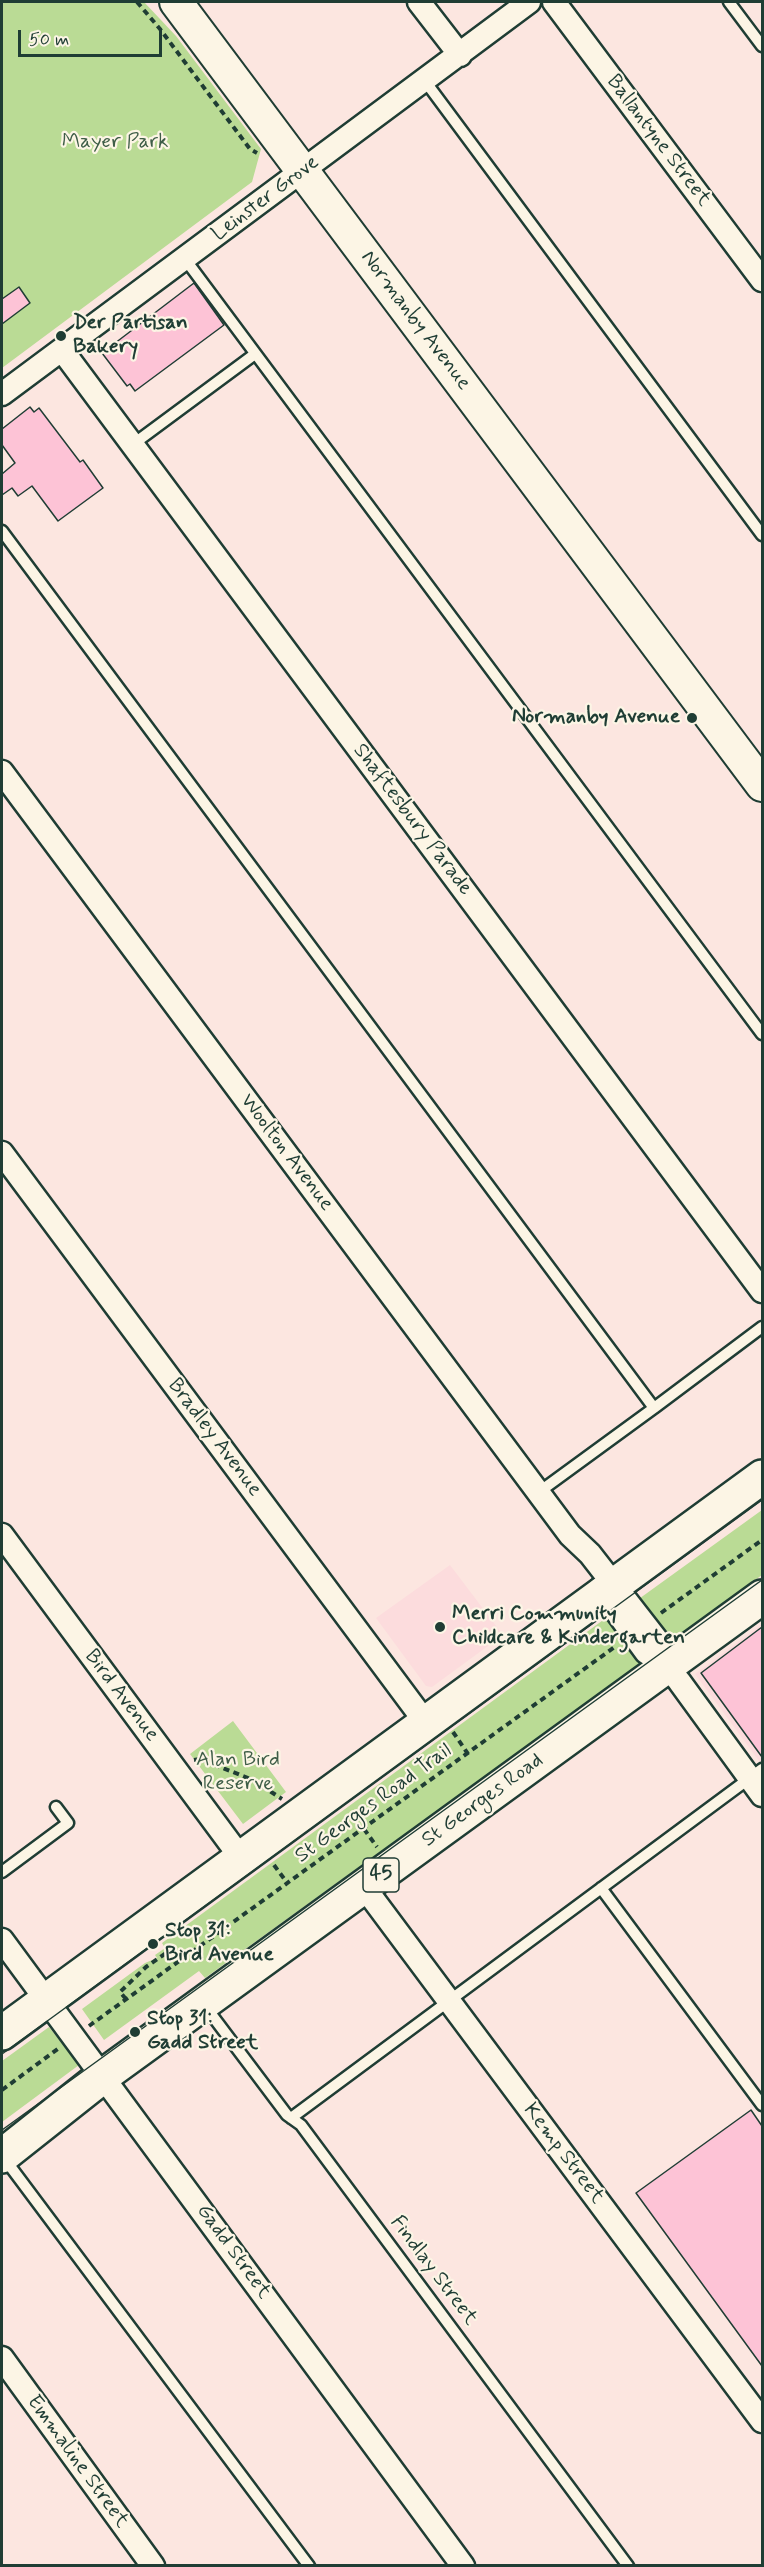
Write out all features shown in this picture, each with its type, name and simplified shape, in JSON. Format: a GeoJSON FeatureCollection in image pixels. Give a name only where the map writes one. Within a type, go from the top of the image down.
{"type":"FeatureCollection","features":[{"type":"Feature","properties":{"kind":"highway"},"geometry":{"type":"LineString","coordinates":[[2,2033],[762,1477]]}},
{"type":"Feature","properties":{"kind":"highway","name":"St Georges Road"},"geometry":{"type":"LineString","coordinates":[[2,2156],[103,2076],[762,1597]]}},
{"type":"Feature","properties":{"kind":"main road","name":"Normanby Avenue"},"geometry":{"type":"LineString","coordinates":[[176,2],[762,784]]}},
{"type":"Feature","properties":{"kind":"street"},"geometry":{"type":"LineString","coordinates":[[419,2],[460,55]]}},
{"type":"Feature","properties":{"kind":"street","name":"Leinster Grove"},"geometry":{"type":"LineString","coordinates":[[2,394],[529,2]]}},
{"type":"Feature","properties":{"kind":"street","name":"Ballantyne Street"},"geometry":{"type":"LineString","coordinates":[[554,2],[762,280]]}},
{"type":"Feature","properties":{"kind":"street","name":"Shaftesbury Parade"},"geometry":{"type":"LineString","coordinates":[[62,350],[762,1291]]}},
{"type":"Feature","properties":{"kind":"street","name":"Woolton Avenue"},"geometry":{"type":"LineString","coordinates":[[2,772],[539,1492],[570,1535],[583,1563],[609,1590],[639,1630],[649,1655],[667,1666],[758,1780]]}},
{"type":"Feature","properties":{"kind":"street","name":"Bradley Avenue"},"geometry":{"type":"LineString","coordinates":[[2,1153],[426,1723]]}},
{"type":"Feature","properties":{"kind":"street","name":"Bird Avenue"},"geometry":{"type":"LineString","coordinates":[[2,1535],[241,1858]]}},
{"type":"Feature","properties":{"kind":"street","name":"Kemp Street"},"geometry":{"type":"LineString","coordinates":[[364,1887],[762,2421]]}},
{"type":"Feature","properties":{"kind":"street","name":"Gadd Street"},"geometry":{"type":"LineString","coordinates":[[2,1940],[463,2565]]}},
{"type":"Feature","properties":{"kind":"street","name":"Emmaline Street"},"geometry":{"type":"LineString","coordinates":[[2,2358],[153,2565]]}},
{"type":"Feature","properties":{"kind":"lane"},"geometry":{"type":"LineString","coordinates":[[729,2],[762,46]]}},
{"type":"Feature","properties":{"kind":"lane"},"geometry":{"type":"LineString","coordinates":[[424,81],[762,535]]}},
{"type":"Feature","properties":{"kind":"lane"},"geometry":{"type":"LineString","coordinates":[[185,259],[762,1034]]}},
{"type":"Feature","properties":{"kind":"lane"},"geometry":{"type":"LineString","coordinates":[[132,445],[255,354]]}},
{"type":"Feature","properties":{"kind":"lane"},"geometry":{"type":"LineString","coordinates":[[2,531],[654,1408]]}},
{"type":"Feature","properties":{"kind":"lane"},"geometry":{"type":"LineString","coordinates":[[539,1492],[762,1327]]}},
{"type":"Feature","properties":{"kind":"lane"},"geometry":{"type":"LineString","coordinates":[[291,2118],[601,1888],[758,1780]]}},
{"type":"Feature","properties":{"kind":"lane"},"geometry":{"type":"LineString","coordinates":[[2,1872],[68,1823],[56,1807]]}},
{"type":"Feature","properties":{"kind":"lane"},"geometry":{"type":"LineString","coordinates":[[601,1888],[762,2105]]}},
{"type":"Feature","properties":{"kind":"lane","name":"Findlay Street"},"geometry":{"type":"LineString","coordinates":[[203,2004],[291,2118],[301,2126],[628,2565]]}},
{"type":"Feature","properties":{"kind":"lane"},"geometry":{"type":"LineString","coordinates":[[2,2156],[309,2565]]}},
{"type":"Feature","properties":{"kind":"path"},"geometry":{"type":"LineString","coordinates":[[137,2],[250,149],[267,157]]}},
{"type":"Feature","properties":{"kind":"path","name":"St Georges Road Trail"},"geometry":{"type":"LineString","coordinates":[[2,2090],[762,1540]]}},
{"type":"Feature","properties":{"kind":"path"},"geometry":{"type":"LineString","coordinates":[[193,1760],[200,1760],[253,1779],[282,1799]]}},
{"type":"Feature","properties":{"kind":"path"},"geometry":{"type":"LineString","coordinates":[[126,1999],[120,1992],[154,1961],[172,1949]]}},
{"type":"Feature","properties":{"kind":"shaded area","name":"Merri Community Childcare & Kindergarten"},"geometry":{"type":"Polygon","coordinates":[[[450,1565],[503,1635],[432,1687],[426,1686],[376,1618],[450,1565]]]}},
{"type":"Feature","properties":{"kind":"shaded area"},"geometry":{"type":"Polygon","coordinates":[[[762,1624],[762,1765],[695,1674],[762,1624]]]}},
{"type":"Feature","properties":{"kind":"green space","name":"Mayer Park"},"geometry":{"type":"Polygon","coordinates":[[[2,2],[144,2],[176,36],[261,149],[252,182],[2,368],[2,2]]]}},
{"type":"Feature","properties":{"kind":"green space"},"geometry":{"type":"Polygon","coordinates":[[[762,1510],[762,1575],[667,1644],[636,1601],[762,1510]]]}},
{"type":"Feature","properties":{"kind":"green space"},"geometry":{"type":"Polygon","coordinates":[[[610,1615],[645,1661],[205,1978],[199,1971],[104,2040],[82,2009],[145,1963],[157,1958],[155,1955],[165,1948],[162,1943],[610,1615]]]}},
{"type":"Feature","properties":{"kind":"green space","name":"Alan Bird Reserve"},"geometry":{"type":"Polygon","coordinates":[[[233,1721],[286,1792],[243,1824],[190,1754],[233,1721]]]}},
{"type":"Feature","properties":{"kind":"green space"},"geometry":{"type":"Polygon","coordinates":[[[49,2027],[79,2065],[2,2122],[2,2061],[49,2027]]]}},
{"type":"Feature","properties":{"kind":"building"},"geometry":{"type":"Polygon","coordinates":[[[194,283],[224,325],[135,391],[130,384],[127,386],[102,353],[194,283]]]}},
{"type":"Feature","properties":{"kind":"building"},"geometry":{"type":"Polygon","coordinates":[[[19,287],[30,303],[2,324],[2,299],[19,287]]]}},
{"type":"Feature","properties":{"kind":"building"},"geometry":{"type":"Polygon","coordinates":[[[30,407],[34,412],[39,408],[80,462],[83,460],[103,488],[58,521],[32,486],[18,496],[12,488],[2,495],[2,474],[15,463],[2,445],[2,429],[30,407]]]}},
{"type":"Feature","properties":{"kind":"building"},"geometry":{"type":"Polygon","coordinates":[[[762,1627],[762,1757],[701,1673],[762,1627]]]}},
{"type":"Feature","properties":{"kind":"building"},"geometry":{"type":"Polygon","coordinates":[[[751,2110],[762,2126],[762,2366],[636,2193],[751,2110]]]}},
{"type":"Feature","properties":{"kind":"tram line"},"geometry":{"type":"LineString","coordinates":[[2,2054],[762,1500]]}},
{"type":"Feature","properties":{"kind":"tram line"},"geometry":{"type":"LineString","coordinates":[[2,2130],[762,1580]]}},
{"type":"Feature","properties":{"kind":"place","name":"Der Partisan Bakery"},"geometry":{"type":"Point","coordinates":[61,336]}},
{"type":"Feature","properties":{"kind":"place","name":"Normanby Avenue"},"geometry":{"type":"Point","coordinates":[692,718]}},
{"type":"Feature","properties":{"kind":"place","name":"Merri Community Childcare & Kindergarten"},"geometry":{"type":"Point","coordinates":[440,1627]}},
{"type":"Feature","properties":{"kind":"place","name":"Stop 31: Bird Avenue"},"geometry":{"type":"Point","coordinates":[153,1944]}},
{"type":"Feature","properties":{"kind":"place","name":"Stop 31: Gadd Street"},"geometry":{"type":"Point","coordinates":[135,2032]}}]}
